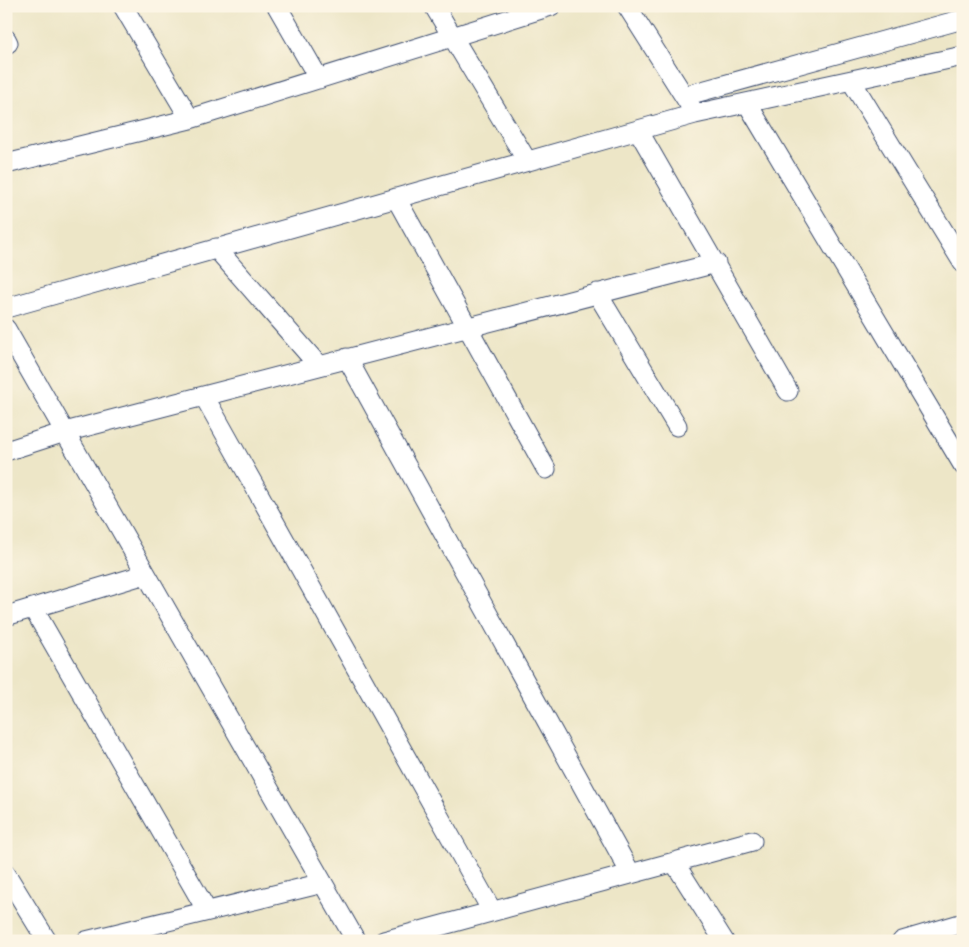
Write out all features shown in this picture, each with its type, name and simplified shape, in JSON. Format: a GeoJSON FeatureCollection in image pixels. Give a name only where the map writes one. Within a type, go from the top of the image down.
{"type":"FeatureCollection","features":[{"type":"Feature","properties":{"kind":"street"},"geometry":{"type":"LineString","coordinates":[[122,6],[190,119]]}},
{"type":"Feature","properties":{"kind":"street"},"geometry":{"type":"LineString","coordinates":[[277,6],[320,79]]}},
{"type":"Feature","properties":{"kind":"street"},"geometry":{"type":"LineString","coordinates":[[434,6],[527,162]]}},
{"type":"Feature","properties":{"kind":"street"},"geometry":{"type":"LineString","coordinates":[[6,164],[190,119],[551,6]]}},
{"type":"Feature","properties":{"kind":"street"},"geometry":{"type":"LineString","coordinates":[[627,6],[695,114]]}},
{"type":"Feature","properties":{"kind":"street"},"geometry":{"type":"LineString","coordinates":[[684,96],[963,19]]}},
{"type":"Feature","properties":{"kind":"street"},"geometry":{"type":"LineString","coordinates":[[6,39],[8,43],[6,43]]}},
{"type":"Feature","properties":{"kind":"street"},"geometry":{"type":"LineString","coordinates":[[6,308],[695,114],[960,62]]}},
{"type":"Feature","properties":{"kind":"street"},"geometry":{"type":"LineString","coordinates":[[852,82],[963,263]]}},
{"type":"Feature","properties":{"kind":"street"},"geometry":{"type":"LineString","coordinates":[[747,103],[963,465]]}},
{"type":"Feature","properties":{"kind":"street"},"geometry":{"type":"LineString","coordinates":[[638,130],[788,391]]}},
{"type":"Feature","properties":{"kind":"street"},"geometry":{"type":"LineString","coordinates":[[396,198],[546,469]]}},
{"type":"Feature","properties":{"kind":"street"},"geometry":{"type":"LineString","coordinates":[[216,248],[319,366]]}},
{"type":"Feature","properties":{"kind":"street"},"geometry":{"type":"LineString","coordinates":[[6,451],[65,432],[716,263]]}},
{"type":"Feature","properties":{"kind":"street"},"geometry":{"type":"LineString","coordinates":[[597,293],[676,426]]}},
{"type":"Feature","properties":{"kind":"street"},"geometry":{"type":"LineString","coordinates":[[6,329],[356,941]]}},
{"type":"Feature","properties":{"kind":"street"},"geometry":{"type":"LineString","coordinates":[[347,358],[631,874]]}},
{"type":"Feature","properties":{"kind":"street"},"geometry":{"type":"LineString","coordinates":[[204,396],[492,911]]}},
{"type":"Feature","properties":{"kind":"street"},"geometry":{"type":"LineString","coordinates":[[6,616],[146,574]]}},
{"type":"Feature","properties":{"kind":"street"},"geometry":{"type":"LineString","coordinates":[[33,608],[207,911]]}},
{"type":"Feature","properties":{"kind":"street"},"geometry":{"type":"LineString","coordinates":[[384,941],[752,840]]}},
{"type":"Feature","properties":{"kind":"street"},"geometry":{"type":"LineString","coordinates":[[674,862],[724,941]]}},
{"type":"Feature","properties":{"kind":"street"},"geometry":{"type":"LineString","coordinates":[[6,874],[47,941]]}},
{"type":"Feature","properties":{"kind":"street"},"geometry":{"type":"LineString","coordinates":[[86,941],[323,884]]}},
{"type":"Feature","properties":{"kind":"street"},"geometry":{"type":"LineString","coordinates":[[902,941],[963,923]]}}]}
